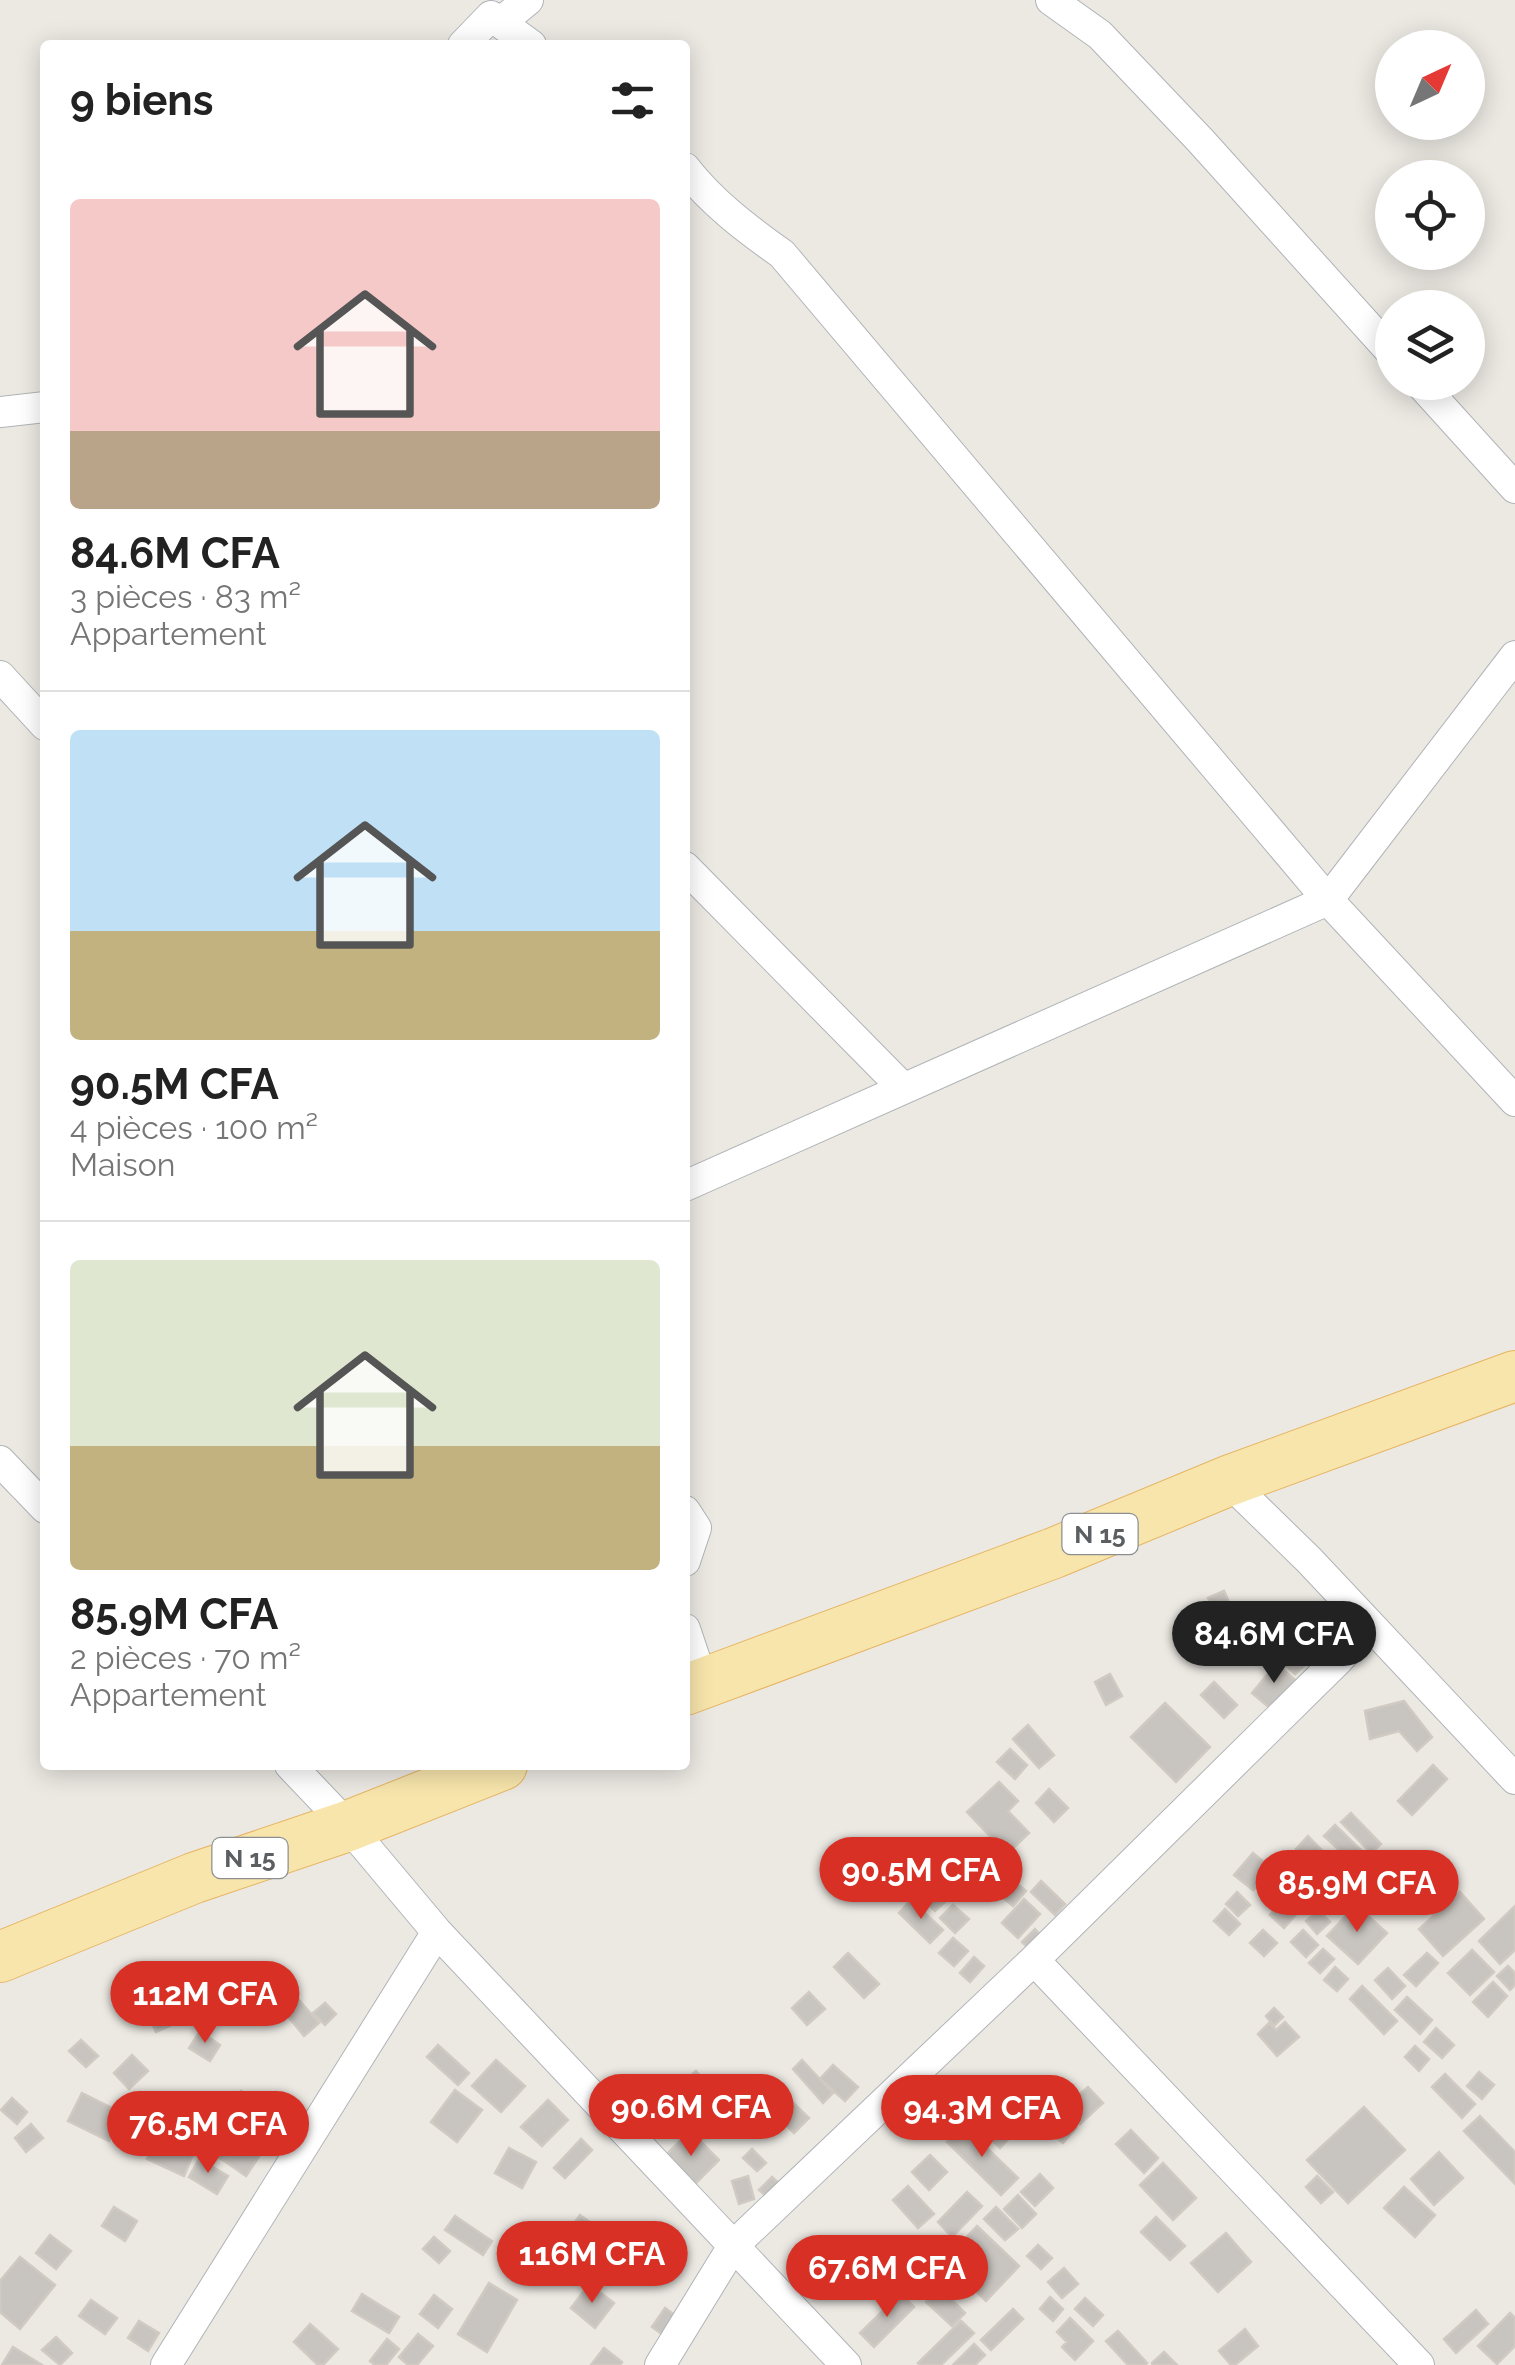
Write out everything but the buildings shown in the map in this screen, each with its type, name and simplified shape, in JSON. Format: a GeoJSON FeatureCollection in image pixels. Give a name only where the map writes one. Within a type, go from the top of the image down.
{"type":"FeatureCollection","features":[{"type":"Feature","properties":{"kind":"main road","name":"N 15"},"geometry":{"type":"LineString","coordinates":[[694,1686],[1054,1553],[1228,1481],[1515,1376]]}},
{"type":"Feature","properties":{"kind":"main road","name":"N 15"},"geometry":{"type":"LineString","coordinates":[[0,1957],[194,1878],[348,1826],[489,1770]]}},
{"type":"Feature","properties":{"kind":"street"},"geometry":{"type":"LineString","coordinates":[[492,16],[501,22],[528,0]]}},
{"type":"Feature","properties":{"kind":"street"},"geometry":{"type":"LineString","coordinates":[[1051,0],[1100,34],[1375,334]]}},
{"type":"Feature","properties":{"kind":"street"},"geometry":{"type":"LineString","coordinates":[[468,40],[492,16]]}},
{"type":"Feature","properties":{"kind":"street"},"geometry":{"type":"LineString","coordinates":[[492,16],[525,40]]}},
{"type":"Feature","properties":{"kind":"street"},"geometry":{"type":"LineString","coordinates":[[690,175],[748,230],[782,254],[1328,900],[1515,1101]]}},
{"type":"Feature","properties":{"kind":"street"},"geometry":{"type":"LineString","coordinates":[[1435,400],[1515,488]]}},
{"type":"Feature","properties":{"kind":"street"},"geometry":{"type":"LineString","coordinates":[[0,412],[40,408]]}},
{"type":"Feature","properties":{"kind":"street"},"geometry":{"type":"LineString","coordinates":[[690,1184],[1328,900],[1515,656]]}},
{"type":"Feature","properties":{"kind":"street"},"geometry":{"type":"LineString","coordinates":[[0,676],[40,720]]}},
{"type":"Feature","properties":{"kind":"street"},"geometry":{"type":"LineString","coordinates":[[690,872],[903,1088]]}},
{"type":"Feature","properties":{"kind":"street"},"geometry":{"type":"LineString","coordinates":[[0,1461],[40,1503]]}},
{"type":"Feature","properties":{"kind":"street"},"geometry":{"type":"LineString","coordinates":[[1228,1481],[1309,1560],[1515,1779]]}},
{"type":"Feature","properties":{"kind":"street"},"geometry":{"type":"LineString","coordinates":[[690,1518],[696,1528],[690,1546]]}},
{"type":"Feature","properties":{"kind":"street"},"geometry":{"type":"LineString","coordinates":[[660,2365],[733,2246],[1034,1960],[1370,1625]]}},
{"type":"Feature","properties":{"kind":"street"},"geometry":{"type":"LineString","coordinates":[[690,1661],[694,1686]]}},
{"type":"Feature","properties":{"kind":"street"},"geometry":{"type":"LineString","coordinates":[[295,1770],[348,1826],[436,1932],[846,2365]]}},
{"type":"Feature","properties":{"kind":"street"},"geometry":{"type":"LineString","coordinates":[[166,2365],[436,1932]]}},
{"type":"Feature","properties":{"kind":"street"},"geometry":{"type":"LineString","coordinates":[[1034,1960],[1419,2365]]}}]}
